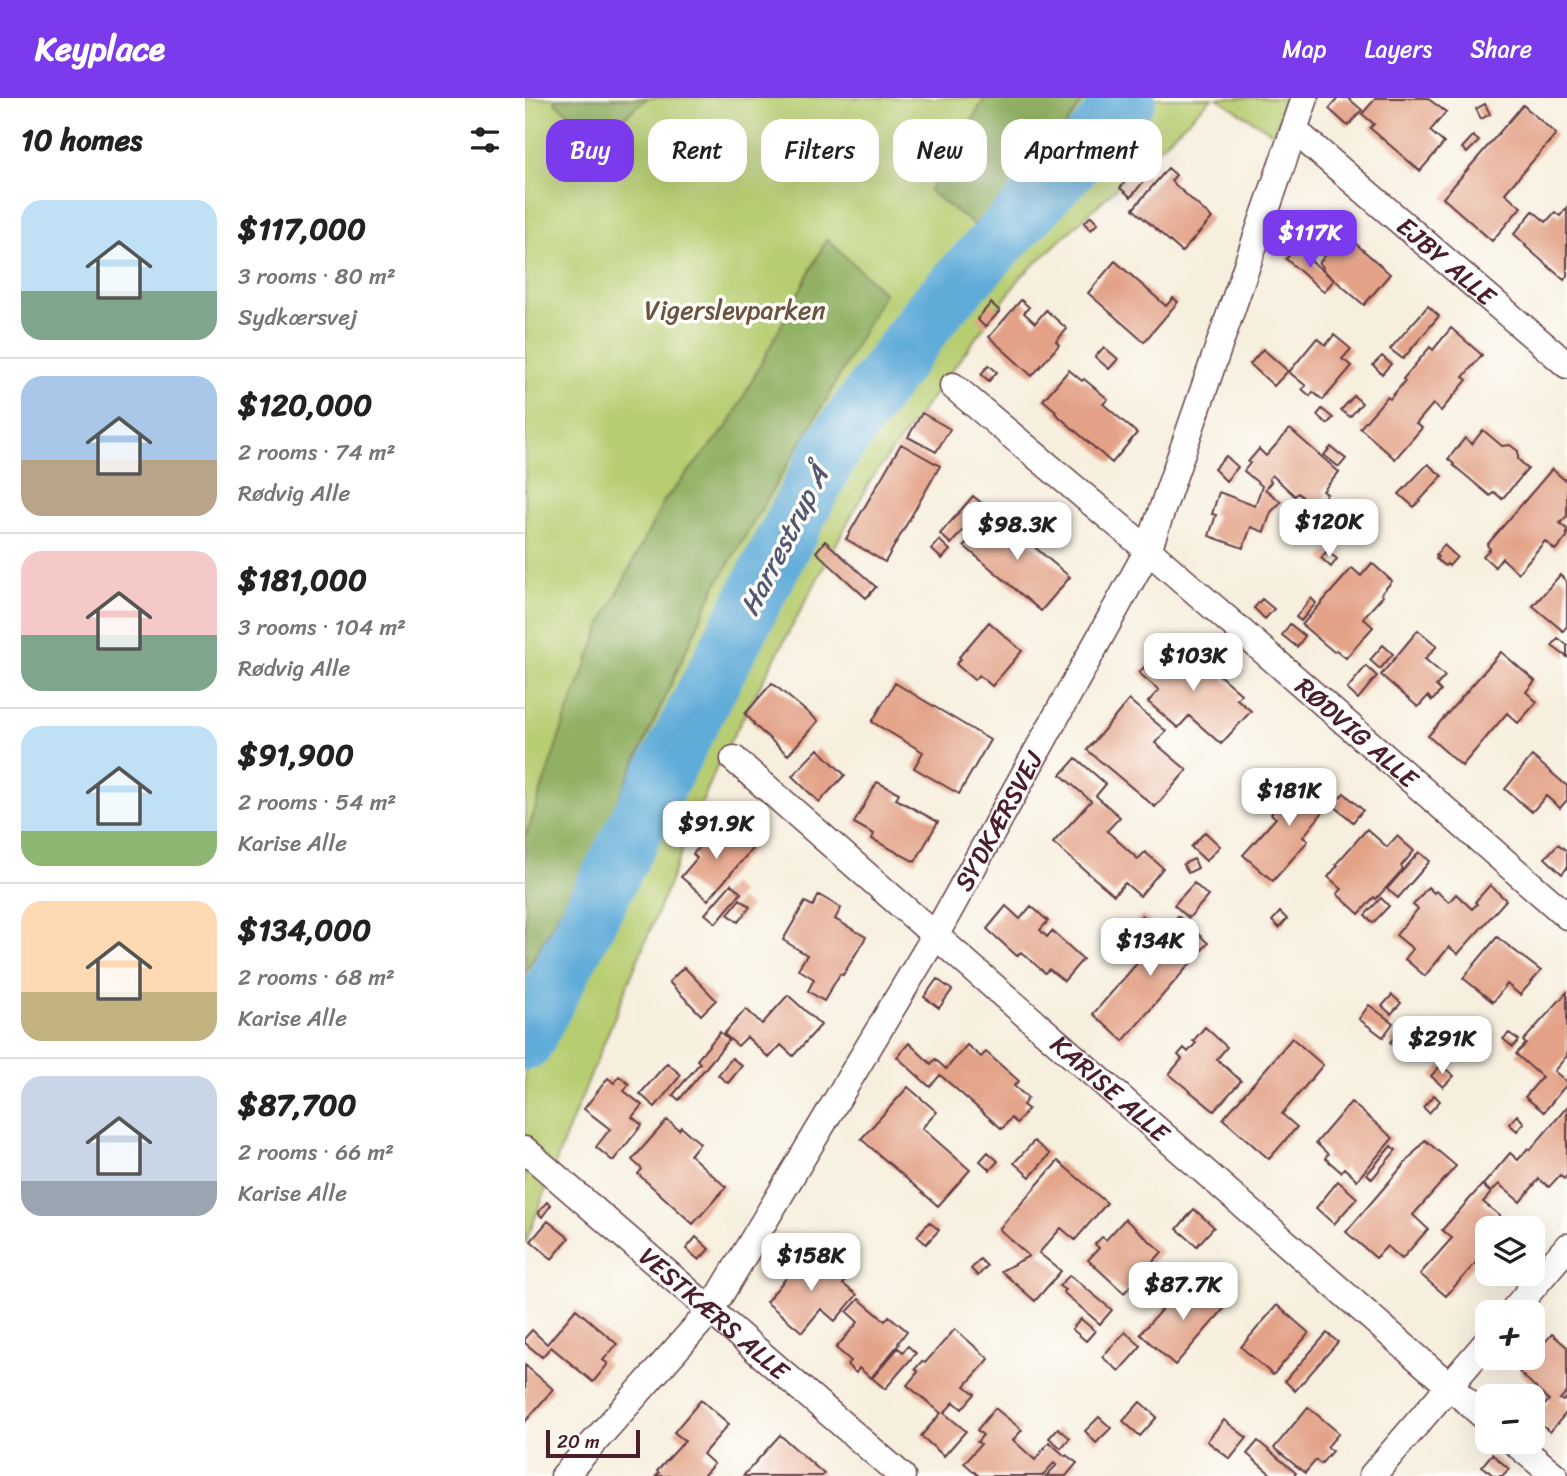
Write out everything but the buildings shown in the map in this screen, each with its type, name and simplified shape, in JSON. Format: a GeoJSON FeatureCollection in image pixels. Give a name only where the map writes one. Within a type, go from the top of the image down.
{"type":"FeatureCollection","features":[{"type":"Feature","properties":{"kind":"street","name":"SYDKÆRSVEJ"},"geometry":{"type":"LineString","coordinates":[[565,1476],[711,1310],[935,936],[1148,550],[1304,98]]}},
{"type":"Feature","properties":{"kind":"street","name":"EJBY ALLE"},"geometry":{"type":"LineString","coordinates":[[1294,130],[1567,365]]}},
{"type":"Feature","properties":{"kind":"street","name":"RØDVIG ALLE"},"geometry":{"type":"LineString","coordinates":[[953,386],[1148,550],[1567,916]]}},
{"type":"Feature","properties":{"kind":"street","name":"KARISE ALLE"},"geometry":{"type":"LineString","coordinates":[[734,759],[1475,1409]]}},
{"type":"Feature","properties":{"kind":"street","name":"VESTKÆRS ALLE"},"geometry":{"type":"LineString","coordinates":[[525,1150],[902,1476]]}},
{"type":"Feature","properties":{"kind":"street"},"geometry":{"type":"LineString","coordinates":[[1522,1300],[1567,1247]]}},
{"type":"Feature","properties":{"kind":"street"},"geometry":{"type":"LineString","coordinates":[[1373,1476],[1475,1357]]}},
{"type":"Feature","properties":{"kind":"street"},"geometry":{"type":"LineString","coordinates":[[1528,1454],[1555,1476]]}},
{"type":"Feature","properties":{"kind":"green space","name":"Vigerslevparken"},"geometry":{"type":"Polygon","coordinates":[[[525,98],[1212,98],[1162,145],[1162,119],[1001,119],[1001,182],[1122,182],[1021,277],[870,481],[717,766],[565,1138],[525,1245],[525,98]]]}},
{"type":"Feature","properties":{"kind":"green space"},"geometry":{"type":"Polygon","coordinates":[[[556,98],[647,98],[622,119],[578,119],[555,103],[556,98]]]}},
{"type":"Feature","properties":{"kind":"green space"},"geometry":{"type":"Polygon","coordinates":[[[985,98],[1085,98],[1070,119],[1001,119],[1001,182],[1019,182],[974,225],[929,191],[934,182],[987,182],[987,119],[972,119],[985,98]]]}},
{"type":"Feature","properties":{"kind":"green space"},"geometry":{"type":"Polygon","coordinates":[[[1217,98],[1286,98],[1274,134],[1217,98]]]}},
{"type":"Feature","properties":{"kind":"green space"},"geometry":{"type":"Polygon","coordinates":[[[827,239],[884,293],[829,395],[715,587],[602,836],[525,973],[525,839],[564,723],[604,619],[665,499],[728,426],[827,239]]]}},
{"type":"Feature","properties":{"kind":"waterway","name":"Harrestrup Å"},"geometry":{"type":"LineString","coordinates":[[525,1041],[830,452],[934,310],[1094,139],[1127,98]]}}]}
